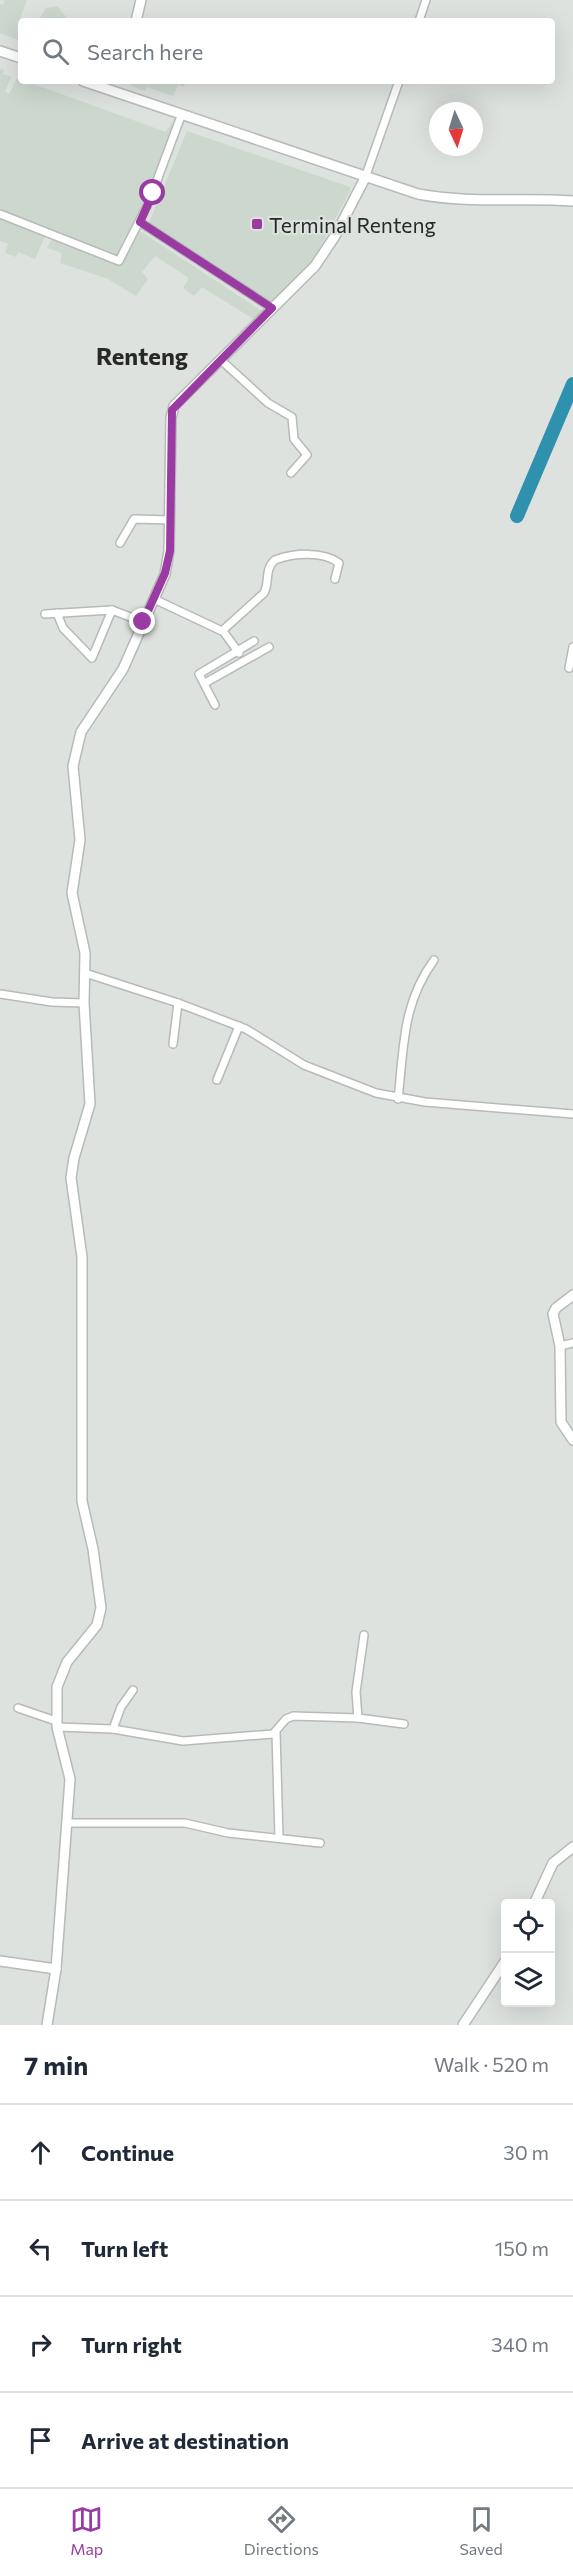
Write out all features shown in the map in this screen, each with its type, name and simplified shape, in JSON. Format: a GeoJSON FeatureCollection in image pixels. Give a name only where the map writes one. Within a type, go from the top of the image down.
{"type":"FeatureCollection","features":[{"type":"Feature","properties":{"kind":"street"},"geometry":{"type":"LineString","coordinates":[[137,18],[141,0]]}},
{"type":"Feature","properties":{"kind":"street"},"geometry":{"type":"LineString","coordinates":[[420,18],[426,0]]}},
{"type":"Feature","properties":{"kind":"street"},"geometry":{"type":"LineString","coordinates":[[0,51],[18,57]]}},
{"type":"Feature","properties":{"kind":"street"},"geometry":{"type":"LineString","coordinates":[[92,84],[418,194],[447,200],[573,201]]}},
{"type":"Feature","properties":{"kind":"street"},"geometry":{"type":"LineString","coordinates":[[117,93],[119,84]]}},
{"type":"Feature","properties":{"kind":"street"},"geometry":{"type":"LineString","coordinates":[[47,2025],[56,1969],[70,1772],[56,1724],[57,1687],[67,1662],[97,1625],[101,1608],[93,1549],[82,1501],[82,1257],[71,1178],[74,1158],[90,1104],[84,1004],[84,941],[72,893],[80,840],[74,782],[74,753],[81,732],[112,688],[154,599],[168,563],[172,410],[315,266],[336,236],[365,178],[398,84]]}},
{"type":"Feature","properties":{"kind":"street"},"geometry":{"type":"LineString","coordinates":[[0,214],[119,261],[140,222],[164,168],[181,116]]}},
{"type":"Feature","properties":{"kind":"street"},"geometry":{"type":"LineString","coordinates":[[140,222],[272,308]]}},
{"type":"Feature","properties":{"kind":"street"},"geometry":{"type":"LineString","coordinates":[[222,361],[268,403],[292,417],[294,439],[307,455],[291,474]]}},
{"type":"Feature","properties":{"kind":"street"},"geometry":{"type":"LineString","coordinates":[[120,543],[134,519],[146,517],[170,520]]}},
{"type":"Feature","properties":{"kind":"street"},"geometry":{"type":"LineString","coordinates":[[223,631],[264,593],[268,570],[275,560],[293,556],[324,555],[340,564],[335,579]]}},
{"type":"Feature","properties":{"kind":"street"},"geometry":{"type":"LineString","coordinates":[[154,599],[223,631],[244,660]]}},
{"type":"Feature","properties":{"kind":"street"},"geometry":{"type":"LineString","coordinates":[[45,614],[112,610],[143,622]]}},
{"type":"Feature","properties":{"kind":"street"},"geometry":{"type":"LineString","coordinates":[[57,613],[63,628],[92,658],[112,610]]}},
{"type":"Feature","properties":{"kind":"street"},"geometry":{"type":"LineString","coordinates":[[215,705],[200,674],[254,641]]}},
{"type":"Feature","properties":{"kind":"street"},"geometry":{"type":"LineString","coordinates":[[205,684],[269,647]]}},
{"type":"Feature","properties":{"kind":"street"},"geometry":{"type":"LineString","coordinates":[[569,668],[573,647]]}},
{"type":"Feature","properties":{"kind":"street"},"geometry":{"type":"LineString","coordinates":[[398,1099],[406,1020],[419,982],[434,960]]}},
{"type":"Feature","properties":{"kind":"street"},"geometry":{"type":"LineString","coordinates":[[85,973],[178,1003],[239,1026],[315,1071],[398,1099],[573,1114]]}},
{"type":"Feature","properties":{"kind":"street"},"geometry":{"type":"LineString","coordinates":[[0,994],[84,1004]]}},
{"type":"Feature","properties":{"kind":"street"},"geometry":{"type":"LineString","coordinates":[[173,1044],[178,1003]]}},
{"type":"Feature","properties":{"kind":"street"},"geometry":{"type":"LineString","coordinates":[[217,1080],[239,1026]]}},
{"type":"Feature","properties":{"kind":"street"},"geometry":{"type":"LineString","coordinates":[[573,1295],[554,1312],[560,1346],[561,1422],[573,1440]]}},
{"type":"Feature","properties":{"kind":"street"},"geometry":{"type":"LineString","coordinates":[[560,1346],[573,1343]]}},
{"type":"Feature","properties":{"kind":"street"},"geometry":{"type":"LineString","coordinates":[[358,1718],[356,1692],[364,1635]]}},
{"type":"Feature","properties":{"kind":"street"},"geometry":{"type":"LineString","coordinates":[[113,1729],[122,1707],[133,1690]]}},
{"type":"Feature","properties":{"kind":"street"},"geometry":{"type":"LineString","coordinates":[[18,1708],[56,1724],[113,1729],[183,1741],[276,1733]]}},
{"type":"Feature","properties":{"kind":"street"},"geometry":{"type":"LineString","coordinates":[[279,1837],[276,1733],[286,1719],[293,1716],[358,1718],[404,1724]]}},
{"type":"Feature","properties":{"kind":"street"},"geometry":{"type":"LineString","coordinates":[[67,1823],[185,1823],[228,1833],[320,1843]]}},
{"type":"Feature","properties":{"kind":"street"},"geometry":{"type":"LineString","coordinates":[[536,1899],[553,1863],[573,1847]]}},
{"type":"Feature","properties":{"kind":"street"},"geometry":{"type":"LineString","coordinates":[[0,1961],[56,1969]]}},
{"type":"Feature","properties":{"kind":"street"},"geometry":{"type":"LineString","coordinates":[[463,2025],[501,1968]]}},
{"type":"Feature","properties":{"kind":"shaded area"},"geometry":{"type":"Polygon","coordinates":[[[5,0],[27,0],[20,18],[18,18],[18,40],[0,33],[0,4],[3,5],[5,0]]]}},
{"type":"Feature","properties":{"kind":"shaded area"},"geometry":{"type":"Polygon","coordinates":[[[57,6],[67,18],[40,18],[46,8],[57,6]]]}},
{"type":"Feature","properties":{"kind":"shaded area"},"geometry":{"type":"Polygon","coordinates":[[[0,69],[4,70],[3,74],[11,77],[5,92],[9,94],[17,78],[18,84],[34,84],[166,132],[172,122],[177,135],[174,151],[137,229],[271,317],[263,325],[202,287],[194,296],[183,288],[189,278],[155,256],[142,272],[148,279],[136,296],[108,279],[60,263],[62,253],[47,248],[53,237],[46,234],[35,259],[18,252],[16,257],[5,253],[8,244],[0,241],[0,69]]]}},
{"type":"Feature","properties":{"kind":"shaded area"},"geometry":{"type":"Polygon","coordinates":[[[185,84],[184,87],[178,85],[173,96],[147,87],[145,91],[130,85],[185,84]]]}},
{"type":"Feature","properties":{"kind":"shaded area"},"geometry":{"type":"Polygon","coordinates":[[[187,131],[350,187],[314,259],[273,304],[148,225],[187,131]]]}},
{"type":"Feature","properties":{"kind":"waterway"},"geometry":{"type":"LineString","coordinates":[[517,516],[573,384]]}},
{"type":"Feature","properties":{"kind":"place","name":"Terminal Renteng"},"geometry":{"type":"Point","coordinates":[257,224]}},
{"type":"Feature","properties":{"kind":"district","name":"Renteng"},"geometry":{"type":"Point","coordinates":[142,355]}},
{"type":"Feature","properties":{"kind":"route"},"geometry":{"type":"LineString","coordinates":[[143,622],[165,573],[170,551],[172,410],[272,308],[219,271],[140,222],[153,193]]}}]}
